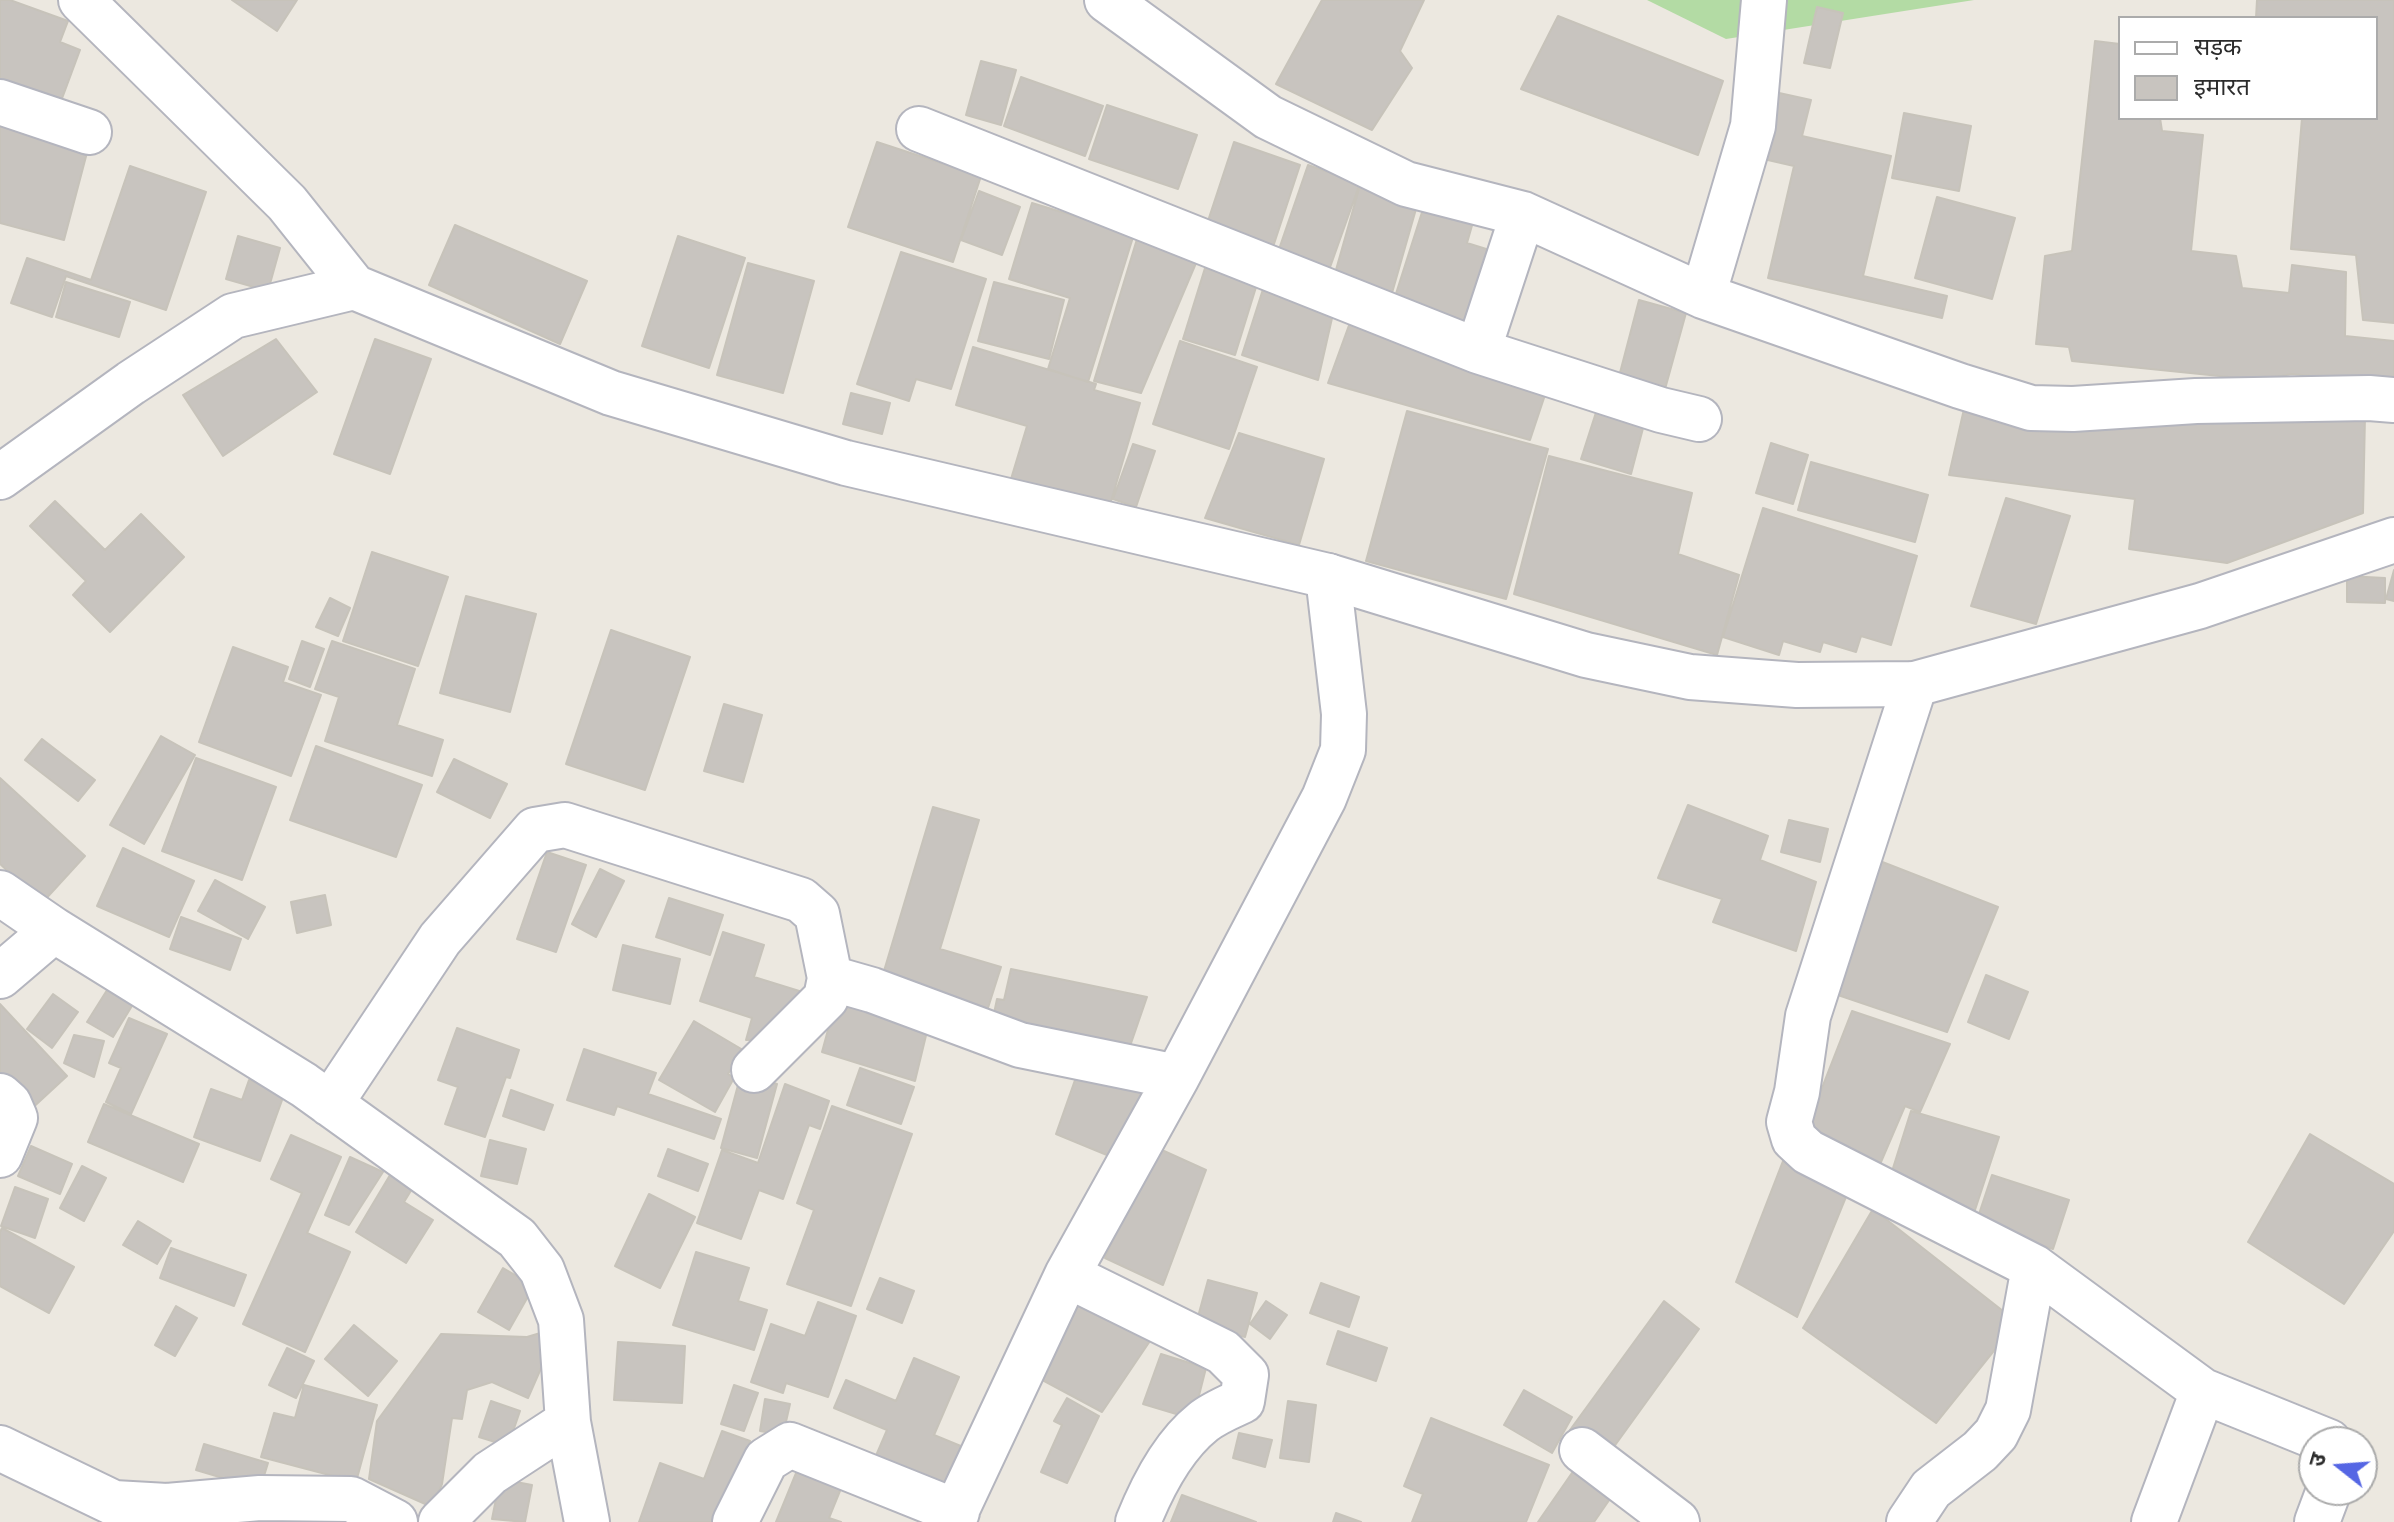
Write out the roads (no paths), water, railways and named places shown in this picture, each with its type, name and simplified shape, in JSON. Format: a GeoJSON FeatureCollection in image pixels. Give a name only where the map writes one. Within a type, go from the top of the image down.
{"type":"FeatureCollection","features":[{"type":"Feature","properties":{"kind":"street"},"geometry":{"type":"LineString","coordinates":[[81,0],[287,203],[354,287],[611,393],[846,463],[1328,576],[1586,655],[1690,677],[1797,685],[1915,684],[2200,606],[2394,540]]}},
{"type":"Feature","properties":{"kind":"street"},"geometry":{"type":"LineString","coordinates":[[1107,0],[1268,117],[1406,184],[1523,214],[1703,296],[2031,408],[2073,409],[2196,401],[2394,400]]}},
{"type":"Feature","properties":{"kind":"street"},"geometry":{"type":"LineString","coordinates":[[1703,296],[1753,126],[1764,0]]}},
{"type":"Feature","properties":{"kind":"street"},"geometry":{"type":"LineString","coordinates":[[0,102],[89,132]]}},
{"type":"Feature","properties":{"kind":"street"},"geometry":{"type":"LineString","coordinates":[[919,129],[1478,351],[1661,410],[1699,419]]}},
{"type":"Feature","properties":{"kind":"street"},"geometry":{"type":"LineString","coordinates":[[1478,351],[1523,214]]}},
{"type":"Feature","properties":{"kind":"street"},"geometry":{"type":"LineString","coordinates":[[0,477],[131,383],[233,316],[354,287]]}},
{"type":"Feature","properties":{"kind":"street"},"geometry":{"type":"LineString","coordinates":[[735,1522],[766,1460],[790,1445],[954,1517],[1067,1275],[1177,1077],[1324,798],[1343,750],[1344,714],[1328,576]]}},
{"type":"Feature","properties":{"kind":"street"},"geometry":{"type":"LineString","coordinates":[[1915,684],[1808,1016],[1797,1092],[1789,1122],[1794,1139],[1808,1152],[2034,1267],[2203,1391],[2298,1429]]}},
{"type":"Feature","properties":{"kind":"street"},"geometry":{"type":"LineString","coordinates":[[330,1104],[440,939],[535,830],[565,825],[801,900],[817,914],[830,978],[826,998],[754,1070]]}},
{"type":"Feature","properties":{"kind":"street"},"geometry":{"type":"LineString","coordinates":[[0,893],[54,930],[304,1085],[517,1238],[542,1270],[561,1320],[568,1422],[587,1522]]}},
{"type":"Feature","properties":{"kind":"street"},"geometry":{"type":"LineString","coordinates":[[0,976],[54,930]]}},
{"type":"Feature","properties":{"kind":"street"},"geometry":{"type":"LineString","coordinates":[[830,978],[872,990],[1020,1045],[1177,1077]]}},
{"type":"Feature","properties":{"kind":"street"},"geometry":{"type":"LineString","coordinates":[[0,1096],[9,1104],[15,1118],[0,1155]]}},
{"type":"Feature","properties":{"kind":"street"},"geometry":{"type":"LineString","coordinates":[[1909,1522],[1931,1489],[1980,1451],[1996,1434],[2008,1410],[2034,1267]]}},
{"type":"Feature","properties":{"kind":"street"},"geometry":{"type":"LineString","coordinates":[[1067,1275],[1223,1352],[1246,1375],[1242,1401],[1203,1422],[1179,1449],[1146,1502],[1138,1522]]}},
{"type":"Feature","properties":{"kind":"street"},"geometry":{"type":"LineString","coordinates":[[2154,1522],[2203,1391]]}},
{"type":"Feature","properties":{"kind":"street"},"geometry":{"type":"LineString","coordinates":[[441,1522],[490,1473],[568,1422]]}},
{"type":"Feature","properties":{"kind":"street"},"geometry":{"type":"LineString","coordinates":[[0,1448],[114,1503],[167,1506],[260,1498],[351,1499],[387,1515],[395,1522]]}},
{"type":"Feature","properties":{"kind":"street"},"geometry":{"type":"LineString","coordinates":[[1582,1450],[1677,1522]]}}]}
